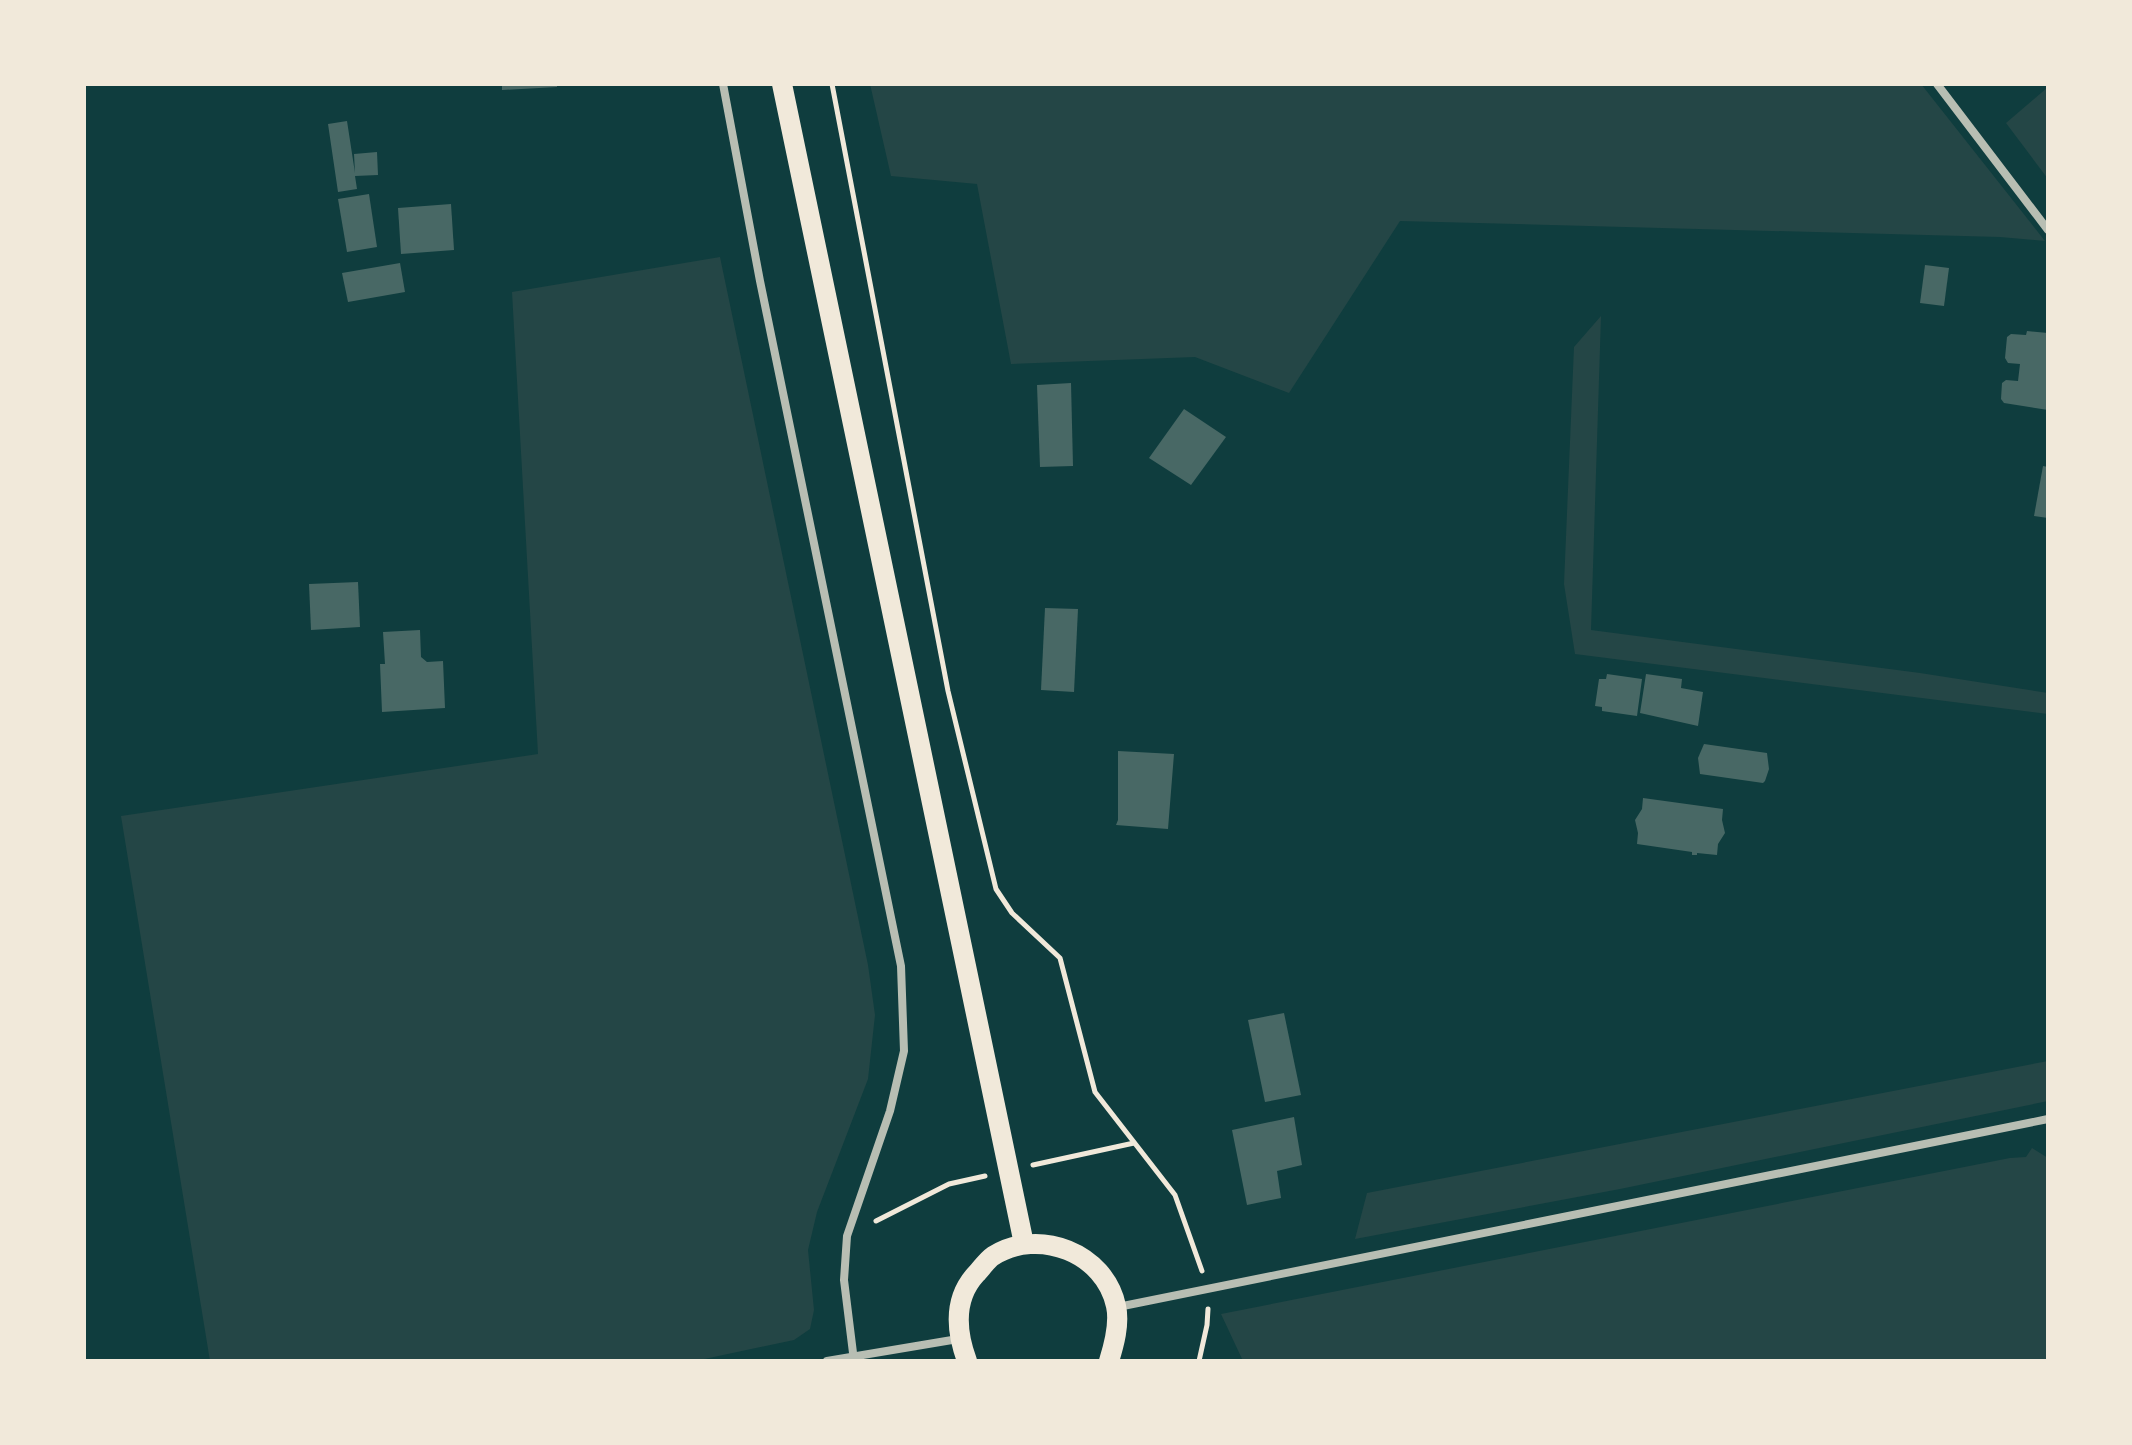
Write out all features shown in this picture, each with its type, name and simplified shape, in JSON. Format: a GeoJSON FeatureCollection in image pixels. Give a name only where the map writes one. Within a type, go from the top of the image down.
{"type":"FeatureCollection","features":[{"type":"Feature","properties":{"kind":"main road"},"geometry":{"type":"LineString","coordinates":[[782,84],[1024,1244]]}},
{"type":"Feature","properties":{"kind":"main road"},"geometry":{"type":"LineString","coordinates":[[967,1361],[958,1339],[959,1305],[968,1284],[992,1257],[1024,1244],[1048,1244],[1073,1251],[1103,1275],[1117,1307],[1116,1340],[1109,1361]]}},
{"type":"Feature","properties":{"kind":"street"},"geometry":{"type":"LineString","coordinates":[[723,84],[760,281],[901,966],[904,1051],[890,1111],[847,1236],[844,1280],[854,1358]]}},
{"type":"Feature","properties":{"kind":"street"},"geometry":{"type":"LineString","coordinates":[[1937,84],[2048,230]]}},
{"type":"Feature","properties":{"kind":"street"},"geometry":{"type":"LineString","coordinates":[[1117,1307],[2048,1119]]}},
{"type":"Feature","properties":{"kind":"street"},"geometry":{"type":"LineString","coordinates":[[827,1361],[958,1339]]}},
{"type":"Feature","properties":{"kind":"path"},"geometry":{"type":"LineString","coordinates":[[832,84],[948,691],[996,889],[1012,913],[1060,958],[1095,1092],[1175,1195],[1208,1290],[1207,1325],[1199,1361]]}},
{"type":"Feature","properties":{"kind":"shaded area"},"geometry":{"type":"Polygon","coordinates":[[[870,84],[1921,84],[2045,241],[2000,237],[1400,221],[1289,393],[1195,357],[1011,364],[977,184],[891,176],[870,84]]]}},
{"type":"Feature","properties":{"kind":"shaded area"},"geometry":{"type":"Polygon","coordinates":[[[2048,87],[2048,179],[2006,123],[2048,87]]]}},
{"type":"Feature","properties":{"kind":"shaded area"},"geometry":{"type":"Polygon","coordinates":[[[720,257],[868,965],[875,1015],[868,1079],[817,1212],[808,1250],[814,1310],[810,1329],[794,1340],[695,1361],[210,1361],[121,816],[538,754],[512,292],[720,257]]]}},
{"type":"Feature","properties":{"kind":"shaded area"},"geometry":{"type":"Polygon","coordinates":[[[1601,316],[1591,630],[2048,693],[2048,714],[1575,654],[1564,584],[1574,347],[1601,316]]]}},
{"type":"Feature","properties":{"kind":"shaded area"},"geometry":{"type":"Polygon","coordinates":[[[2048,1061],[2048,1101],[1620,1189],[1355,1239],[1367,1193],[2048,1061]]]}},
{"type":"Feature","properties":{"kind":"shaded area"},"geometry":{"type":"Polygon","coordinates":[[[2032,1148],[2048,1158],[2048,1361],[1243,1361],[1221,1314],[2026,1157],[2032,1148]]]}},
{"type":"Feature","properties":{"kind":"building"},"geometry":{"type":"Polygon","coordinates":[[[502,84],[557,84],[557,87],[502,90],[502,84]]]}},
{"type":"Feature","properties":{"kind":"building"},"geometry":{"type":"Polygon","coordinates":[[[347,121],[355,173],[354,154],[377,152],[378,175],[355,176],[357,189],[338,192],[328,124],[347,121]]]}},
{"type":"Feature","properties":{"kind":"building"},"geometry":{"type":"Polygon","coordinates":[[[369,194],[377,247],[347,252],[338,199],[369,194]]]}},
{"type":"Feature","properties":{"kind":"building"},"geometry":{"type":"Polygon","coordinates":[[[451,204],[454,250],[401,254],[398,208],[451,204]]]}},
{"type":"Feature","properties":{"kind":"building"},"geometry":{"type":"Polygon","coordinates":[[[400,263],[405,292],[348,302],[342,273],[400,263]]]}},
{"type":"Feature","properties":{"kind":"building"},"geometry":{"type":"Polygon","coordinates":[[[1925,265],[1949,268],[1944,306],[1920,303],[1925,265]]]}},
{"type":"Feature","properties":{"kind":"building"},"geometry":{"type":"Polygon","coordinates":[[[2027,331],[2048,333],[2048,410],[2004,403],[2001,399],[2002,383],[2006,380],[2018,381],[2020,364],[2008,363],[2005,358],[2007,337],[2011,334],[2026,335],[2027,331]]]}},
{"type":"Feature","properties":{"kind":"building"},"geometry":{"type":"Polygon","coordinates":[[[1071,383],[1073,466],[1040,467],[1037,385],[1071,383]]]}},
{"type":"Feature","properties":{"kind":"building"},"geometry":{"type":"Polygon","coordinates":[[[1184,409],[1226,437],[1191,485],[1149,458],[1184,409]]]}},
{"type":"Feature","properties":{"kind":"building"},"geometry":{"type":"Polygon","coordinates":[[[2043,466],[2048,467],[2048,518],[2034,516],[2043,466]]]}},
{"type":"Feature","properties":{"kind":"building"},"geometry":{"type":"Polygon","coordinates":[[[358,582],[360,627],[311,630],[309,584],[358,582]]]}},
{"type":"Feature","properties":{"kind":"building"},"geometry":{"type":"Polygon","coordinates":[[[1045,608],[1078,609],[1074,692],[1041,690],[1045,608]]]}},
{"type":"Feature","properties":{"kind":"building"},"geometry":{"type":"Polygon","coordinates":[[[420,630],[421,657],[427,662],[443,661],[445,708],[382,712],[380,664],[385,664],[383,632],[420,630]]]}},
{"type":"Feature","properties":{"kind":"building"},"geometry":{"type":"Polygon","coordinates":[[[1607,674],[1642,679],[1637,716],[1602,711],[1602,707],[1595,706],[1599,679],[1606,679],[1607,674]]]}},
{"type":"Feature","properties":{"kind":"building"},"geometry":{"type":"Polygon","coordinates":[[[1646,674],[1682,679],[1681,688],[1703,692],[1698,726],[1640,713],[1646,674]]]}},
{"type":"Feature","properties":{"kind":"building"},"geometry":{"type":"Polygon","coordinates":[[[1704,744],[1767,753],[1769,769],[1765,781],[1700,774],[1698,758],[1704,744]]]}},
{"type":"Feature","properties":{"kind":"building"},"geometry":{"type":"Polygon","coordinates":[[[1118,751],[1174,754],[1168,829],[1116,825],[1118,751]]]}},
{"type":"Feature","properties":{"kind":"building"},"geometry":{"type":"Polygon","coordinates":[[[1643,798],[1723,809],[1725,833],[1718,844],[1717,855],[1692,855],[1692,852],[1637,844],[1635,820],[1642,809],[1643,798]]]}},
{"type":"Feature","properties":{"kind":"building"},"geometry":{"type":"Polygon","coordinates":[[[1284,1013],[1301,1095],[1265,1102],[1248,1020],[1284,1013]]]}},
{"type":"Feature","properties":{"kind":"building"},"geometry":{"type":"Polygon","coordinates":[[[1294,1117],[1302,1165],[1277,1171],[1281,1198],[1247,1205],[1232,1130],[1294,1117]]]}}]}
